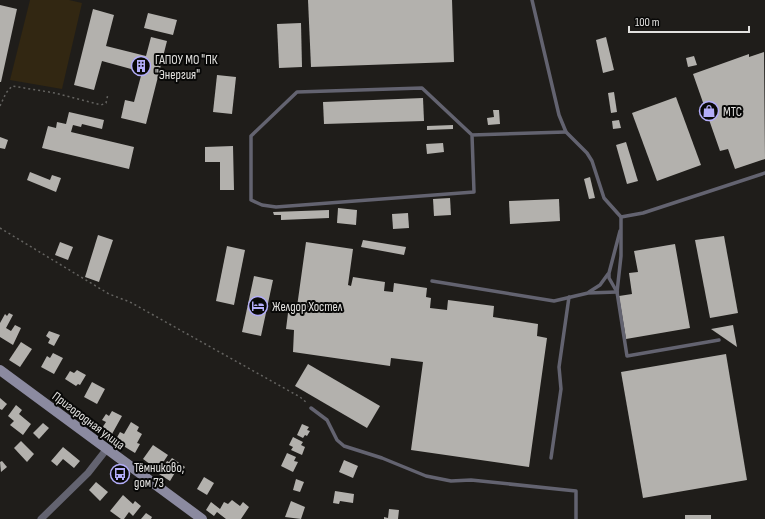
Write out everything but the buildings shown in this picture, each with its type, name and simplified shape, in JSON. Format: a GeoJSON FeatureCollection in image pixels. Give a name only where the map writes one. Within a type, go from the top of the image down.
{"type":"FeatureCollection","features":[{"type":"Feature","properties":{"kind":"street","name":"Пригородная улица"},"geometry":{"type":"LineString","coordinates":[[0,370],[106,450],[202,519]]}},
{"type":"Feature","properties":{"kind":"street"},"geometry":{"type":"LineString","coordinates":[[41,519],[88,473],[106,450]]}},
{"type":"Feature","properties":{"kind":"lane"},"geometry":{"type":"LineString","coordinates":[[532,0],[559,115],[566,132],[587,153],[592,161],[604,198],[621,217],[617,292],[627,356],[719,340]]}},
{"type":"Feature","properties":{"kind":"lane"},"geometry":{"type":"LineString","coordinates":[[472,135],[474,192],[276,207],[262,206],[251,200],[251,136],[297,92],[422,88],[472,135],[566,132]]}},
{"type":"Feature","properties":{"kind":"lane"},"geometry":{"type":"LineString","coordinates":[[621,217],[644,213],[765,173]]}},
{"type":"Feature","properties":{"kind":"lane"},"geometry":{"type":"LineString","coordinates":[[617,292],[609,278],[609,273],[621,227]]}},
{"type":"Feature","properties":{"kind":"lane"},"geometry":{"type":"LineString","coordinates":[[600,286],[609,273]]}},
{"type":"Feature","properties":{"kind":"lane"},"geometry":{"type":"LineString","coordinates":[[432,282],[554,301],[588,293],[617,292]]}},
{"type":"Feature","properties":{"kind":"lane"},"geometry":{"type":"LineString","coordinates":[[588,293],[605,283],[613,284]]}},
{"type":"Feature","properties":{"kind":"lane"},"geometry":{"type":"LineString","coordinates":[[551,458],[561,389],[559,367],[569,297]]}},
{"type":"Feature","properties":{"kind":"lane"},"geometry":{"type":"LineString","coordinates":[[310,408],[327,420],[337,440],[344,446],[382,458],[426,476],[451,481],[471,480],[576,491],[576,519]]}},
{"type":"Feature","properties":{"kind":"path"},"geometry":{"type":"LineString","coordinates":[[0,106],[12,86],[55,93],[101,105],[106,103],[108,94]]}},
{"type":"Feature","properties":{"kind":"path"},"geometry":{"type":"LineString","coordinates":[[0,228],[109,294],[130,302],[300,397],[310,408]]}},
{"type":"Feature","properties":{"kind":"shaded area"},"geometry":{"type":"Polygon","coordinates":[[[30,0],[69,0],[82,3],[62,89],[10,80],[30,0]]]}},
{"type":"Feature","properties":{"kind":"place","name":"ГАПОУ МО \"ПК \"Энергия\""},"geometry":{"type":"Point","coordinates":[141,66]}},
{"type":"Feature","properties":{"kind":"place","name":"МТС"},"geometry":{"type":"Point","coordinates":[709,111]}},
{"type":"Feature","properties":{"kind":"place","name":"Желдор Хостел"},"geometry":{"type":"Point","coordinates":[258,306]}},
{"type":"Feature","properties":{"kind":"place","name":"Тёмниково, дом 73"},"geometry":{"type":"Point","coordinates":[120,474]}}]}
